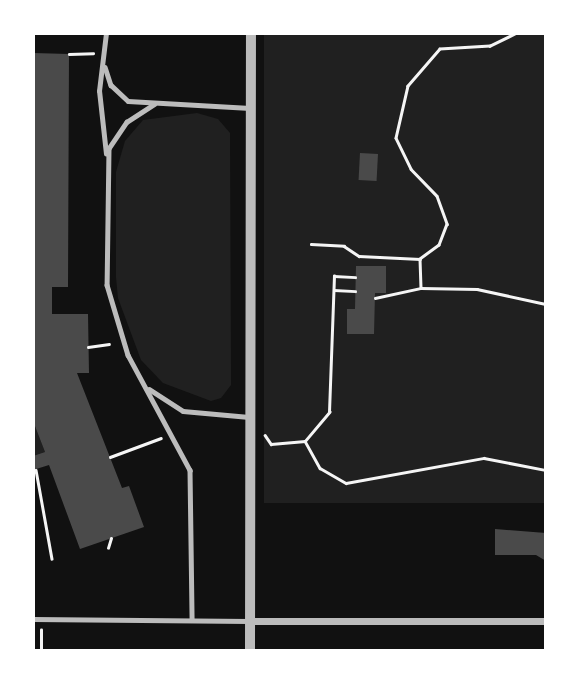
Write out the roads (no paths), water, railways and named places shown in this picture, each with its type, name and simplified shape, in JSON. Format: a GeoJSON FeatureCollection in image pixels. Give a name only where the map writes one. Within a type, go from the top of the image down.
{"type":"FeatureCollection","features":[{"type":"Feature","properties":{"kind":"street"},"geometry":{"type":"LineString","coordinates":[[250,651],[251,33]]}},
{"type":"Feature","properties":{"kind":"street"},"geometry":{"type":"LineString","coordinates":[[250,621],[546,621]]}},
{"type":"Feature","properties":{"kind":"lane"},"geometry":{"type":"LineString","coordinates":[[106,33],[105,67],[99,91],[106,159],[107,285],[117,330],[190,470],[192,620]]}},
{"type":"Feature","properties":{"kind":"lane"},"geometry":{"type":"LineString","coordinates":[[105,67],[118,94],[128,101],[251,108]]}},
{"type":"Feature","properties":{"kind":"lane"},"geometry":{"type":"LineString","coordinates":[[106,159],[119,131],[155,104]]}},
{"type":"Feature","properties":{"kind":"lane"},"geometry":{"type":"LineString","coordinates":[[146,387],[183,411],[250,417]]}},
{"type":"Feature","properties":{"kind":"lane"},"geometry":{"type":"LineString","coordinates":[[33,619],[250,621]]}}]}
